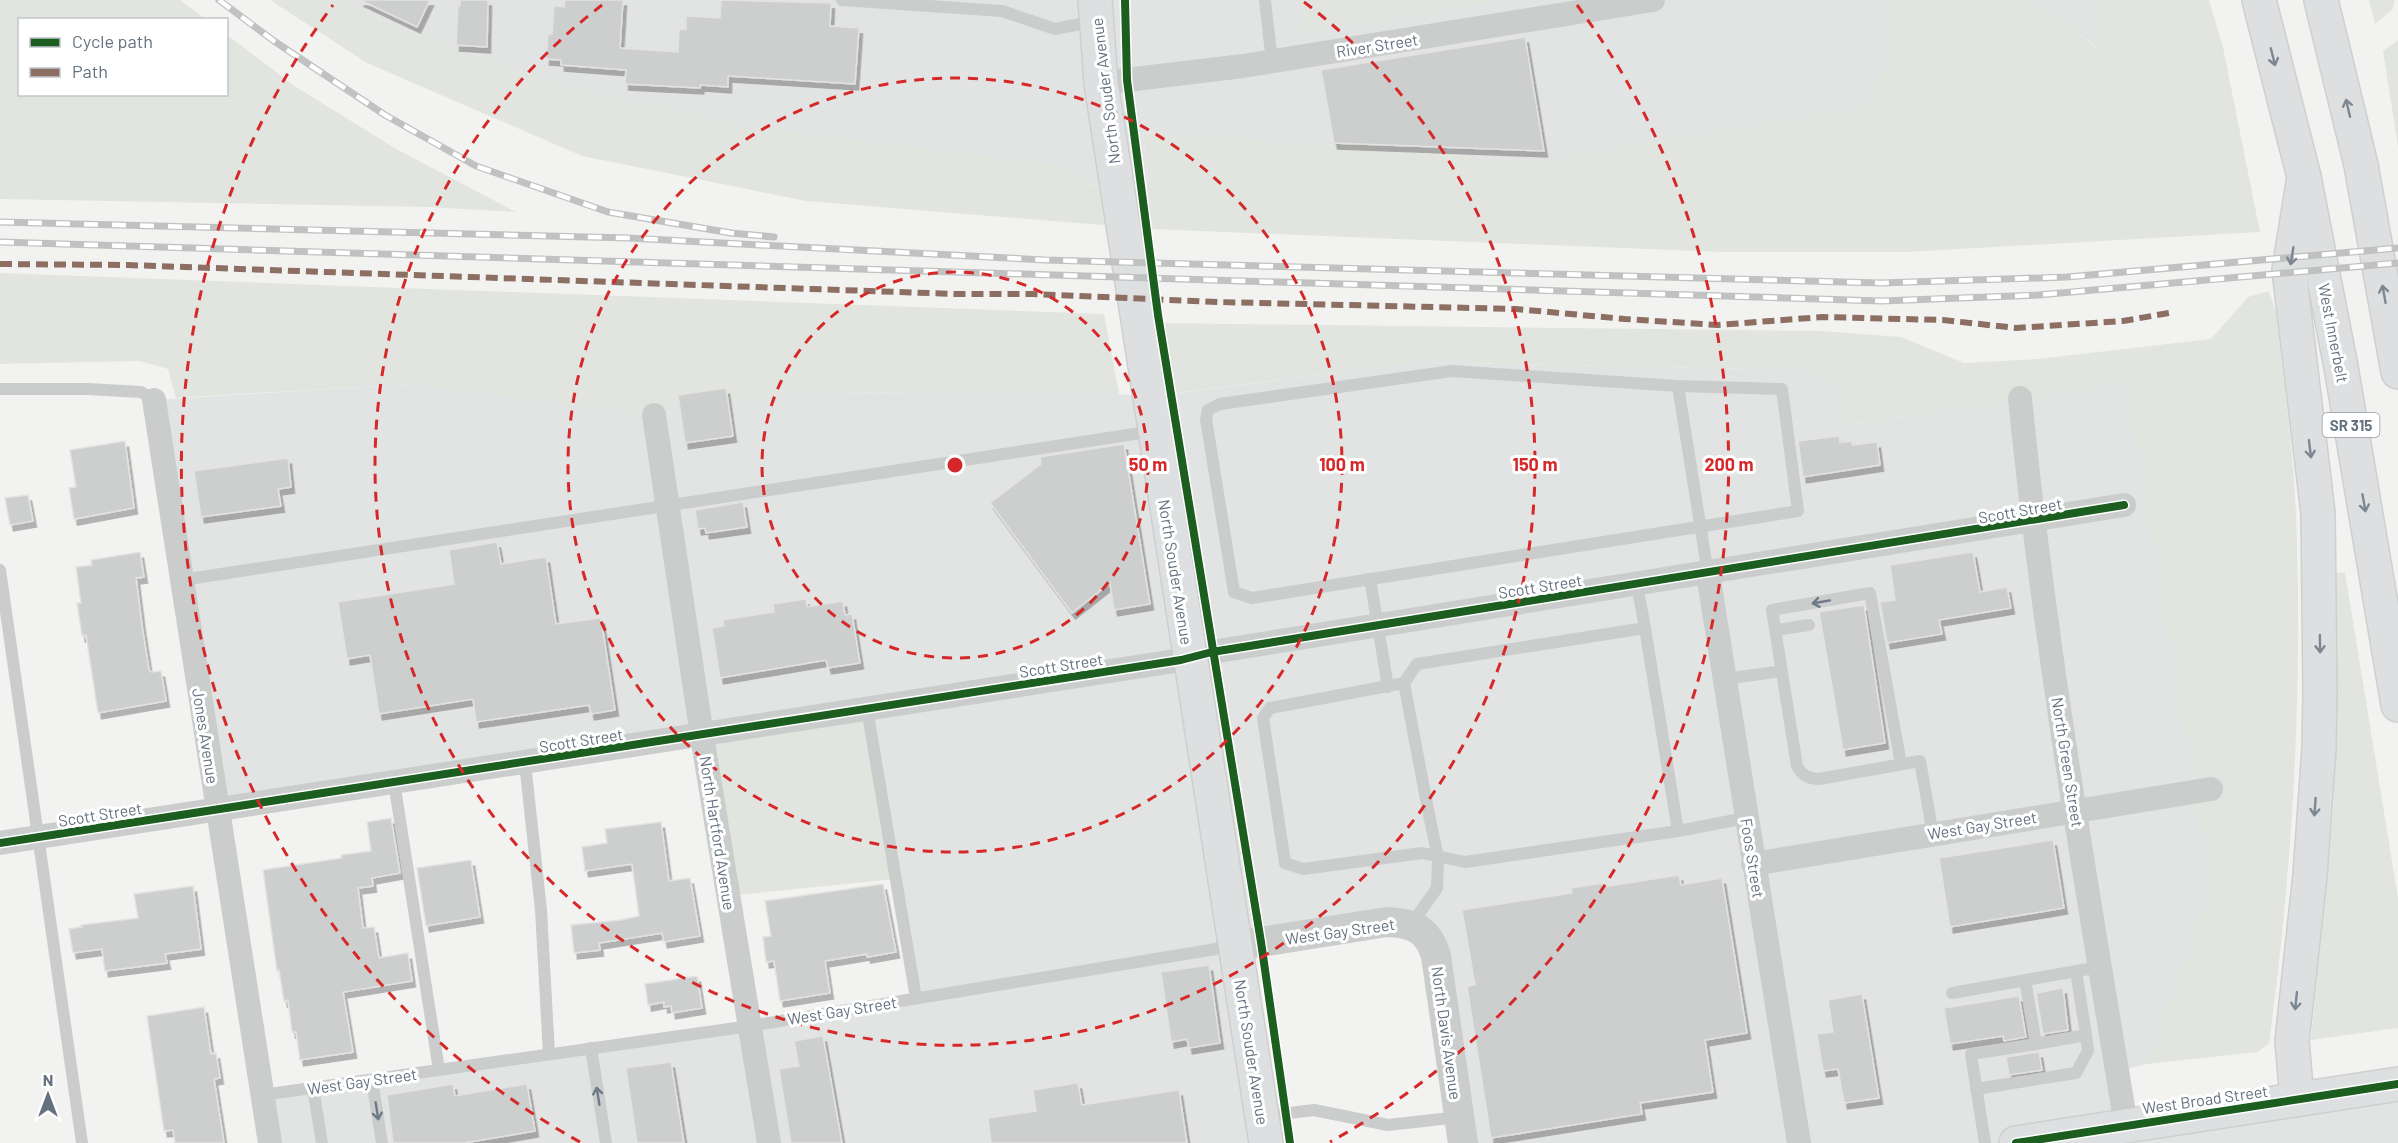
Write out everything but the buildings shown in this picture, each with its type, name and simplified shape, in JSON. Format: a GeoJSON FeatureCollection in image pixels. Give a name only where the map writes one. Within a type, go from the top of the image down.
{"type":"FeatureCollection","features":[{"type":"Feature","properties":{"kind":"main road","name":"West Innerbelt"},"geometry":{"type":"LineString","coordinates":[[2259,0],[2304,177],[2341,367],[2398,705]]}},
{"type":"Feature","properties":{"kind":"main road"},"geometry":{"type":"LineString","coordinates":[[2321,0],[2361,165],[2398,372]]}},
{"type":"Feature","properties":{"kind":"main road","name":"North Souder Avenue"},"geometry":{"type":"LineString","coordinates":[[1095,10],[1101,83],[1264,1130]]}},
{"type":"Feature","properties":{"kind":"main road"},"geometry":{"type":"LineString","coordinates":[[2297,1099],[2292,1041],[2310,875],[2319,748],[2320,691],[2318,513],[2289,270],[2304,177]]}},
{"type":"Feature","properties":{"kind":"main road","name":"West Broad Street"},"geometry":{"type":"LineString","coordinates":[[2016,1143],[2398,1084]]}},
{"type":"Feature","properties":{"kind":"street","name":"River Street"},"geometry":{"type":"LineString","coordinates":[[1101,83],[1272,62],[1653,0]]}},
{"type":"Feature","properties":{"kind":"street","name":"North Green Street"},"geometry":{"type":"LineString","coordinates":[[2020,398],[2032,522],[2075,810],[2126,1125]]}},
{"type":"Feature","properties":{"kind":"street","name":"Jones Avenue"},"geometry":{"type":"LineString","coordinates":[[154,400],[270,1143]]}},
{"type":"Feature","properties":{"kind":"street","name":"North Hartford Avenue"},"geometry":{"type":"LineString","coordinates":[[654,415],[702,736],[769,1143]]}},
{"type":"Feature","properties":{"kind":"street","name":"Scott Street"},"geometry":{"type":"LineString","coordinates":[[0,843],[702,736],[2032,522],[2124,505]]}},
{"type":"Feature","properties":{"kind":"street","name":"Foos Street"},"geometry":{"type":"LineString","coordinates":[[1708,574],[1799,1143]]}},
{"type":"Feature","properties":{"kind":"street","name":"West Gay Street"},"geometry":{"type":"LineString","coordinates":[[1754,864],[2211,789]]}},
{"type":"Feature","properties":{"kind":"street","name":"West Gay Street"},"geometry":{"type":"LineString","coordinates":[[1235,946],[1387,922],[1404,922],[1416,927]]}},
{"type":"Feature","properties":{"kind":"street","name":"North Davis Avenue"},"geometry":{"type":"LineString","coordinates":[[1416,927],[1432,940],[1436,956],[1461,1130]]}},
{"type":"Feature","properties":{"kind":"lane"},"geometry":{"type":"LineString","coordinates":[[842,0],[1002,11],[1055,28],[1095,10]]}},
{"type":"Feature","properties":{"kind":"lane"},"geometry":{"type":"LineString","coordinates":[[1265,0],[1272,62]]}},
{"type":"Feature","properties":{"kind":"lane"},"geometry":{"type":"LineString","coordinates":[[1452,371],[1678,386],[1782,389],[1798,511],[1701,526],[1252,598],[1234,592],[1206,419],[1208,410],[1220,404],[1452,371]]}},
{"type":"Feature","properties":{"kind":"lane"},"geometry":{"type":"LineString","coordinates":[[1678,386],[1708,574]]}},
{"type":"Feature","properties":{"kind":"lane"},"geometry":{"type":"LineString","coordinates":[[0,389],[88,389],[141,392],[154,400]]}},
{"type":"Feature","properties":{"kind":"lane"},"geometry":{"type":"LineString","coordinates":[[182,580],[1154,431]]}},
{"type":"Feature","properties":{"kind":"lane"},"geometry":{"type":"LineString","coordinates":[[0,570],[82,1143]]}},
{"type":"Feature","properties":{"kind":"lane"},"geometry":{"type":"LineString","coordinates":[[1370,579],[1388,687]]}},
{"type":"Feature","properties":{"kind":"lane"},"geometry":{"type":"LineString","coordinates":[[1637,585],[1678,831]]}},
{"type":"Feature","properties":{"kind":"lane"},"geometry":{"type":"LineString","coordinates":[[1901,764],[1870,593],[1772,610],[1800,773],[1808,778],[1819,778],[1901,764],[1920,760],[1933,834]]}},
{"type":"Feature","properties":{"kind":"lane"},"geometry":{"type":"LineString","coordinates":[[1776,630],[1809,625]]}},
{"type":"Feature","properties":{"kind":"lane"},"geometry":{"type":"LineString","coordinates":[[1645,628],[1417,664],[1404,683],[1270,708],[1263,718],[1286,863],[1303,869],[1422,853],[1465,862],[1678,831],[1746,818]]}},
{"type":"Feature","properties":{"kind":"lane"},"geometry":{"type":"LineString","coordinates":[[1725,679],[1782,671]]}},
{"type":"Feature","properties":{"kind":"lane"},"geometry":{"type":"LineString","coordinates":[[1404,683],[1438,857],[1437,888],[1416,927]]}},
{"type":"Feature","properties":{"kind":"lane"},"geometry":{"type":"LineString","coordinates":[[867,709],[916,998]]}},
{"type":"Feature","properties":{"kind":"lane"},"geometry":{"type":"LineString","coordinates":[[525,763],[541,910],[549,1054]]}},
{"type":"Feature","properties":{"kind":"lane"},"geometry":{"type":"LineString","coordinates":[[394,782],[439,1070]]}},
{"type":"Feature","properties":{"kind":"lane","name":"West Gay Street"},"geometry":{"type":"LineString","coordinates":[[262,1095],[750,1026],[1235,946]]}},
{"type":"Feature","properties":{"kind":"lane"},"geometry":{"type":"LineString","coordinates":[[1952,993],[2100,967]]}},
{"type":"Feature","properties":{"kind":"lane"},"geometry":{"type":"LineString","coordinates":[[1976,1089],[2076,1073],[2088,1051],[2076,971]]}},
{"type":"Feature","properties":{"kind":"lane"},"geometry":{"type":"LineString","coordinates":[[2025,980],[2036,1044]]}},
{"type":"Feature","properties":{"kind":"lane"},"geometry":{"type":"LineString","coordinates":[[1985,1143],[1971,1054],[2086,1035]]}},
{"type":"Feature","properties":{"kind":"lane"},"geometry":{"type":"LineString","coordinates":[[2088,1051],[2113,1047]]}},
{"type":"Feature","properties":{"kind":"lane"},"geometry":{"type":"LineString","coordinates":[[591,1048],[606,1143]]}},
{"type":"Feature","properties":{"kind":"lane"},"geometry":{"type":"LineString","coordinates":[[372,1080],[382,1143]]}},
{"type":"Feature","properties":{"kind":"lane"},"geometry":{"type":"LineString","coordinates":[[313,1088],[322,1143]]}},
{"type":"Feature","properties":{"kind":"lane"},"geometry":{"type":"LineString","coordinates":[[1264,1130],[1314,1110],[1388,1125],[1461,1130]]}},
{"type":"Feature","properties":{"kind":"shaded area"},"geometry":{"type":"Polygon","coordinates":[[[0,0],[180,0],[205,18],[18,18],[18,96],[228,96],[228,36],[296,87],[398,150],[516,212],[428,207],[0,199],[0,0]]]}},
{"type":"Feature","properties":{"kind":"shaded area"},"geometry":{"type":"Polygon","coordinates":[[[270,0],[344,0],[387,23],[565,87],[748,127],[1073,167],[1082,185],[1148,182],[1143,132],[1540,162],[1863,108],[1879,83],[1895,0],[2018,0],[2065,23],[2099,50],[2094,0],[2209,0],[2223,47],[2260,232],[1906,252],[1721,252],[1151,229],[806,201],[582,156],[367,63],[270,0]]]}},
{"type":"Feature","properties":{"kind":"shaded area"},"geometry":{"type":"Polygon","coordinates":[[[344,0],[1895,0],[1879,84],[1863,108],[1540,162],[1143,132],[1148,182],[1082,185],[1073,167],[748,127],[565,87],[387,23],[344,0]]]}},
{"type":"Feature","properties":{"kind":"shaded area"},"geometry":{"type":"Polygon","coordinates":[[[1300,0],[1505,0],[1305,32],[1300,0]]]}},
{"type":"Feature","properties":{"kind":"shaded area"},"geometry":{"type":"Polygon","coordinates":[[[2018,0],[2094,0],[2100,50],[2065,23],[2018,0]]]}},
{"type":"Feature","properties":{"kind":"shaded area"},"geometry":{"type":"Polygon","coordinates":[[[2369,0],[2395,0],[2393,9],[2375,24],[2369,0]]]}},
{"type":"Feature","properties":{"kind":"shaded area"},"geometry":{"type":"Polygon","coordinates":[[[2398,40],[2398,147],[2383,51],[2398,40]]]}},
{"type":"Feature","properties":{"kind":"shaded area"},"geometry":{"type":"Polygon","coordinates":[[[0,273],[1104,314],[1119,394],[795,392],[654,415],[412,384],[176,398],[168,369],[140,361],[0,364],[0,273]]]}},
{"type":"Feature","properties":{"kind":"shaded area"},"geometry":{"type":"Polygon","coordinates":[[[2269,291],[2276,312],[2293,462],[2298,578],[2298,645],[2290,844],[2269,1043],[2258,1052],[2147,1064],[2204,908],[2204,847],[2127,383],[1847,425],[1840,383],[1801,370],[1415,362],[1169,394],[1157,323],[1821,331],[1901,337],[1964,363],[2037,359],[2211,339],[2248,297],[2269,291]]]}},
{"type":"Feature","properties":{"kind":"shaded area"},"geometry":{"type":"Polygon","coordinates":[[[1415,362],[1801,370],[1840,383],[1848,425],[2127,383],[2204,847],[2204,908],[2147,1064],[2117,1071],[2126,1124],[2398,1084],[2398,1143],[1463,1143],[1420,929],[1235,946],[1266,1143],[270,1143],[262,1095],[916,999],[867,709],[218,809],[154,400],[412,384],[654,415],[795,392],[1119,394],[1149,397],[1415,362]]]}},
{"type":"Feature","properties":{"kind":"shaded area"},"geometry":{"type":"Polygon","coordinates":[[[2345,572],[2398,898],[2398,1028],[2311,1040],[2334,801],[2329,574],[2345,572]]]}},
{"type":"Feature","properties":{"kind":"shaded area"},"geometry":{"type":"Polygon","coordinates":[[[867,709],[896,879],[728,896],[702,736],[867,709]]]}},
{"type":"Feature","properties":{"kind":"railway"},"geometry":{"type":"LineString","coordinates":[[219,0],[274,41],[385,115],[476,166],[608,212],[731,233],[774,237]]}},
{"type":"Feature","properties":{"kind":"railway"},"geometry":{"type":"LineString","coordinates":[[0,222],[628,238],[1045,260],[1881,283],[2067,277],[2398,248]]}},
{"type":"Feature","properties":{"kind":"railway"},"geometry":{"type":"LineString","coordinates":[[0,242],[1881,301],[2038,295],[2398,263]]}},
{"type":"Feature","properties":{"kind":"marked path"},"geometry":{"type":"LineString","coordinates":[[0,264],[127,265],[955,294],[1033,294],[1218,302],[1516,309],[1718,325],[1822,317],[1943,320],[2016,328],[2123,321],[2169,313]]}},
{"type":"Feature","properties":{"kind":"cycle path"},"geometry":{"type":"LineString","coordinates":[[1125,0],[1127,80],[1158,315],[1261,942],[1290,1143]]}},
{"type":"Feature","properties":{"kind":"cycle path"},"geometry":{"type":"LineString","coordinates":[[0,843],[1181,660],[1212,652],[2124,505]]}},
{"type":"Feature","properties":{"kind":"cycle path"},"geometry":{"type":"LineString","coordinates":[[2016,1143],[2398,1084]]}}]}
